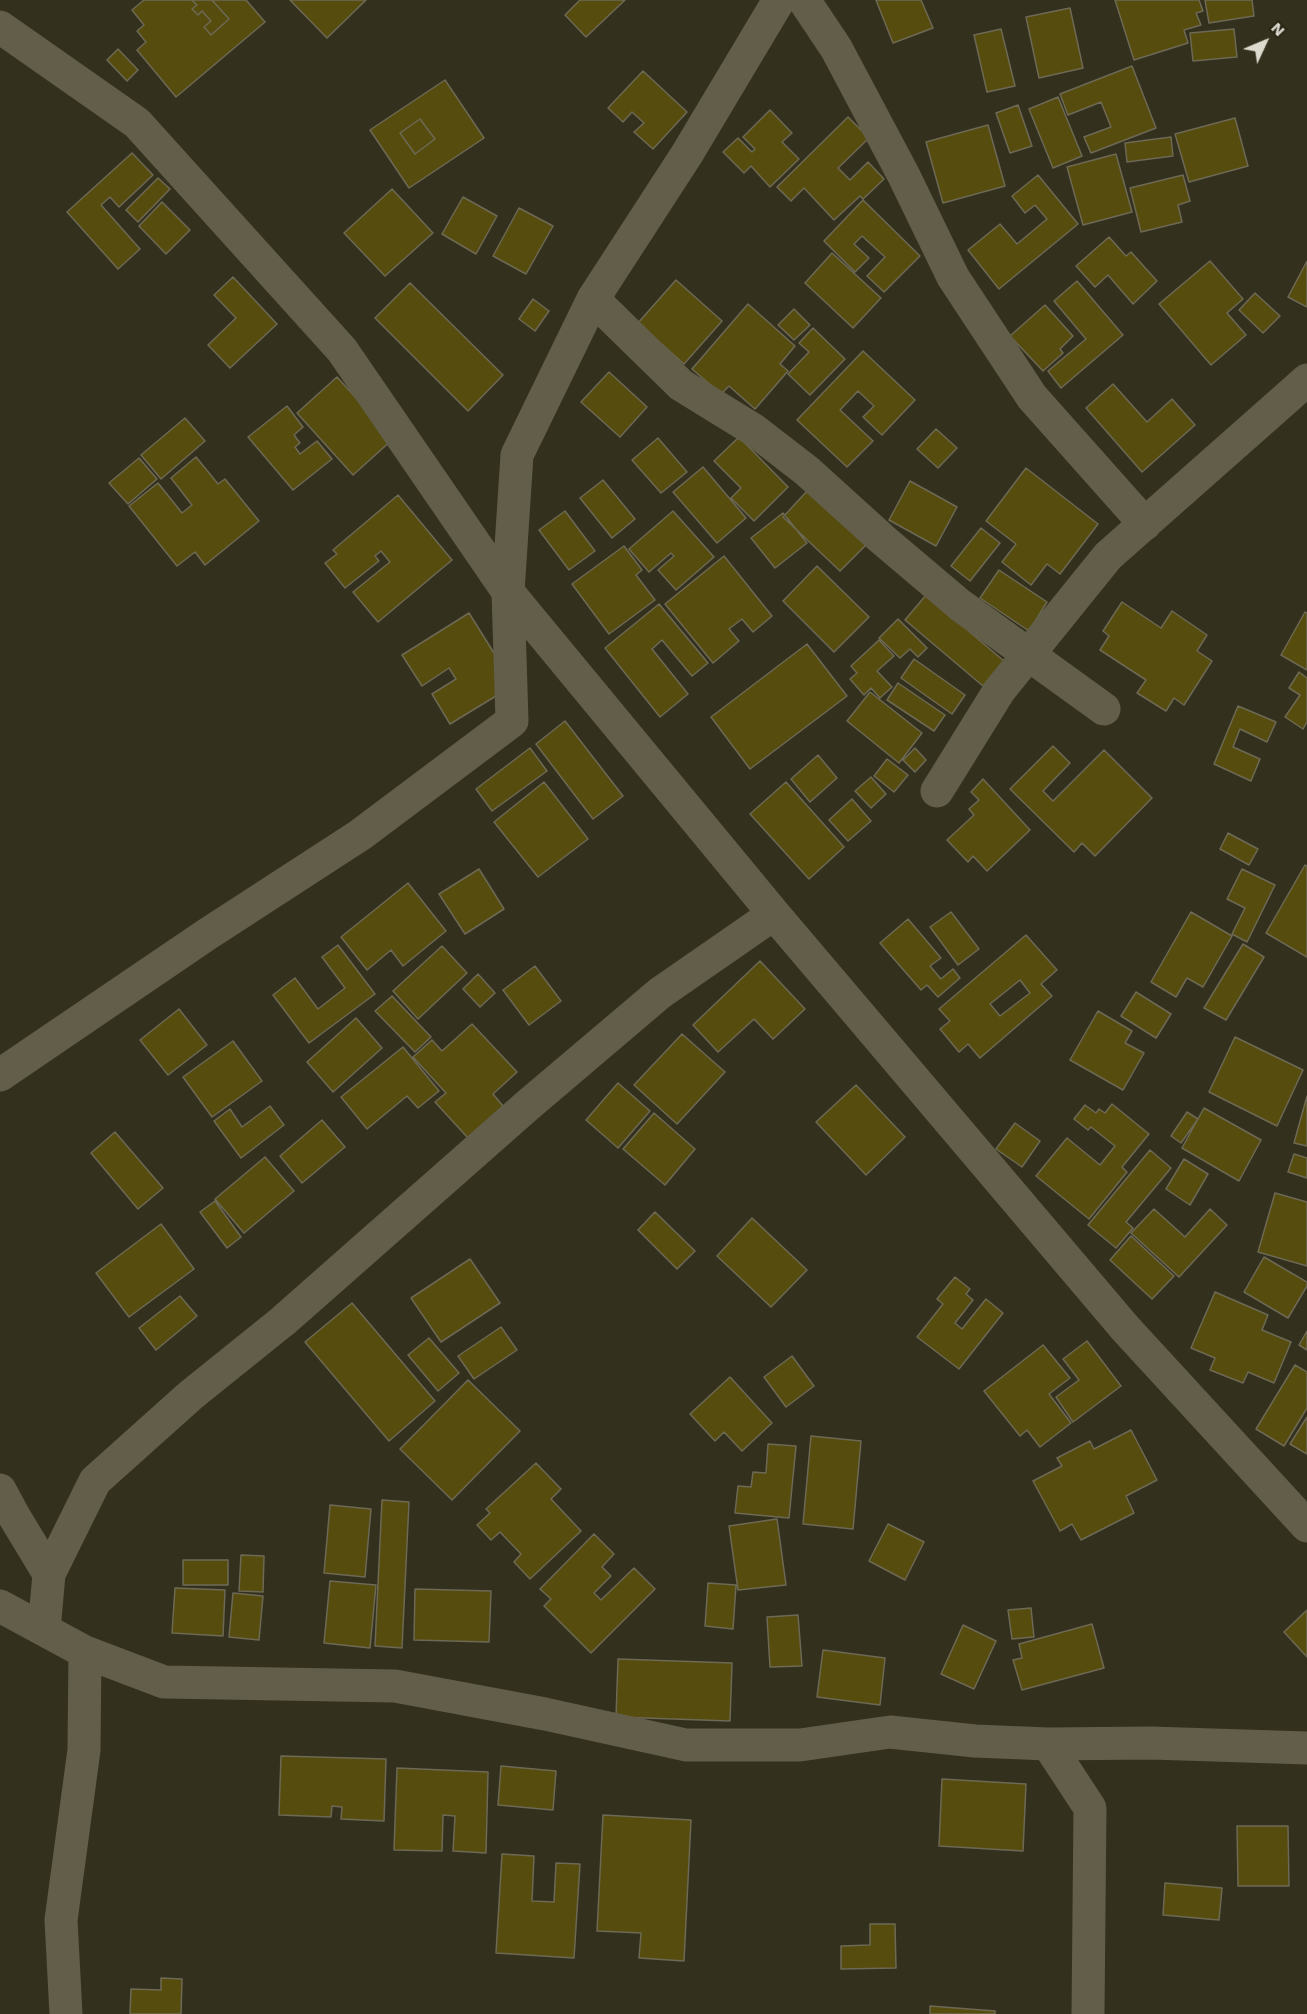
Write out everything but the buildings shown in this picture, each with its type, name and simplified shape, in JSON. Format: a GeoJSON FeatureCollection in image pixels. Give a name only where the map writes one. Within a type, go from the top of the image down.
{"type":"FeatureCollection","features":[{"type":"Feature","properties":{"kind":"street"},"geometry":{"type":"LineString","coordinates":[[0,1075],[206,935],[360,835],[513,722],[508,592],[518,455],[593,299],[687,154],[779,0]]}},
{"type":"Feature","properties":{"kind":"street"},"geometry":{"type":"LineString","coordinates":[[804,0],[836,48],[960,287],[1032,397],[1144,524]]}},
{"type":"Feature","properties":{"kind":"street"},"geometry":{"type":"LineString","coordinates":[[0,27],[137,123],[342,350],[508,592],[774,914],[1125,1328],[1307,1526]]}},
{"type":"Feature","properties":{"kind":"street"},"geometry":{"type":"LineString","coordinates":[[593,299],[681,385],[754,430],[807,471],[960,605],[1104,709]]}},
{"type":"Feature","properties":{"kind":"street"},"geometry":{"type":"LineString","coordinates":[[937,791],[999,691],[1108,556],[1307,380]]}},
{"type":"Feature","properties":{"kind":"street"},"geometry":{"type":"LineString","coordinates":[[44,1630],[49,1574],[95,1481],[191,1395],[282,1321],[528,1105],[660,993],[774,914]]}},
{"type":"Feature","properties":{"kind":"street"},"geometry":{"type":"LineString","coordinates":[[0,1490],[49,1574]]}},
{"type":"Feature","properties":{"kind":"street"},"geometry":{"type":"LineString","coordinates":[[0,1606],[85,1652],[164,1682],[395,1686],[545,1714],[686,1745],[800,1745],[890,1732],[975,1741],[1048,1744],[1151,1743],[1307,1748]]}},
{"type":"Feature","properties":{"kind":"street"},"geometry":{"type":"LineString","coordinates":[[66,2014],[61,1920],[84,1750],[85,1652]]}},
{"type":"Feature","properties":{"kind":"street"},"geometry":{"type":"LineString","coordinates":[[1048,1744],[1090,1809],[1088,2014]]}}]}
